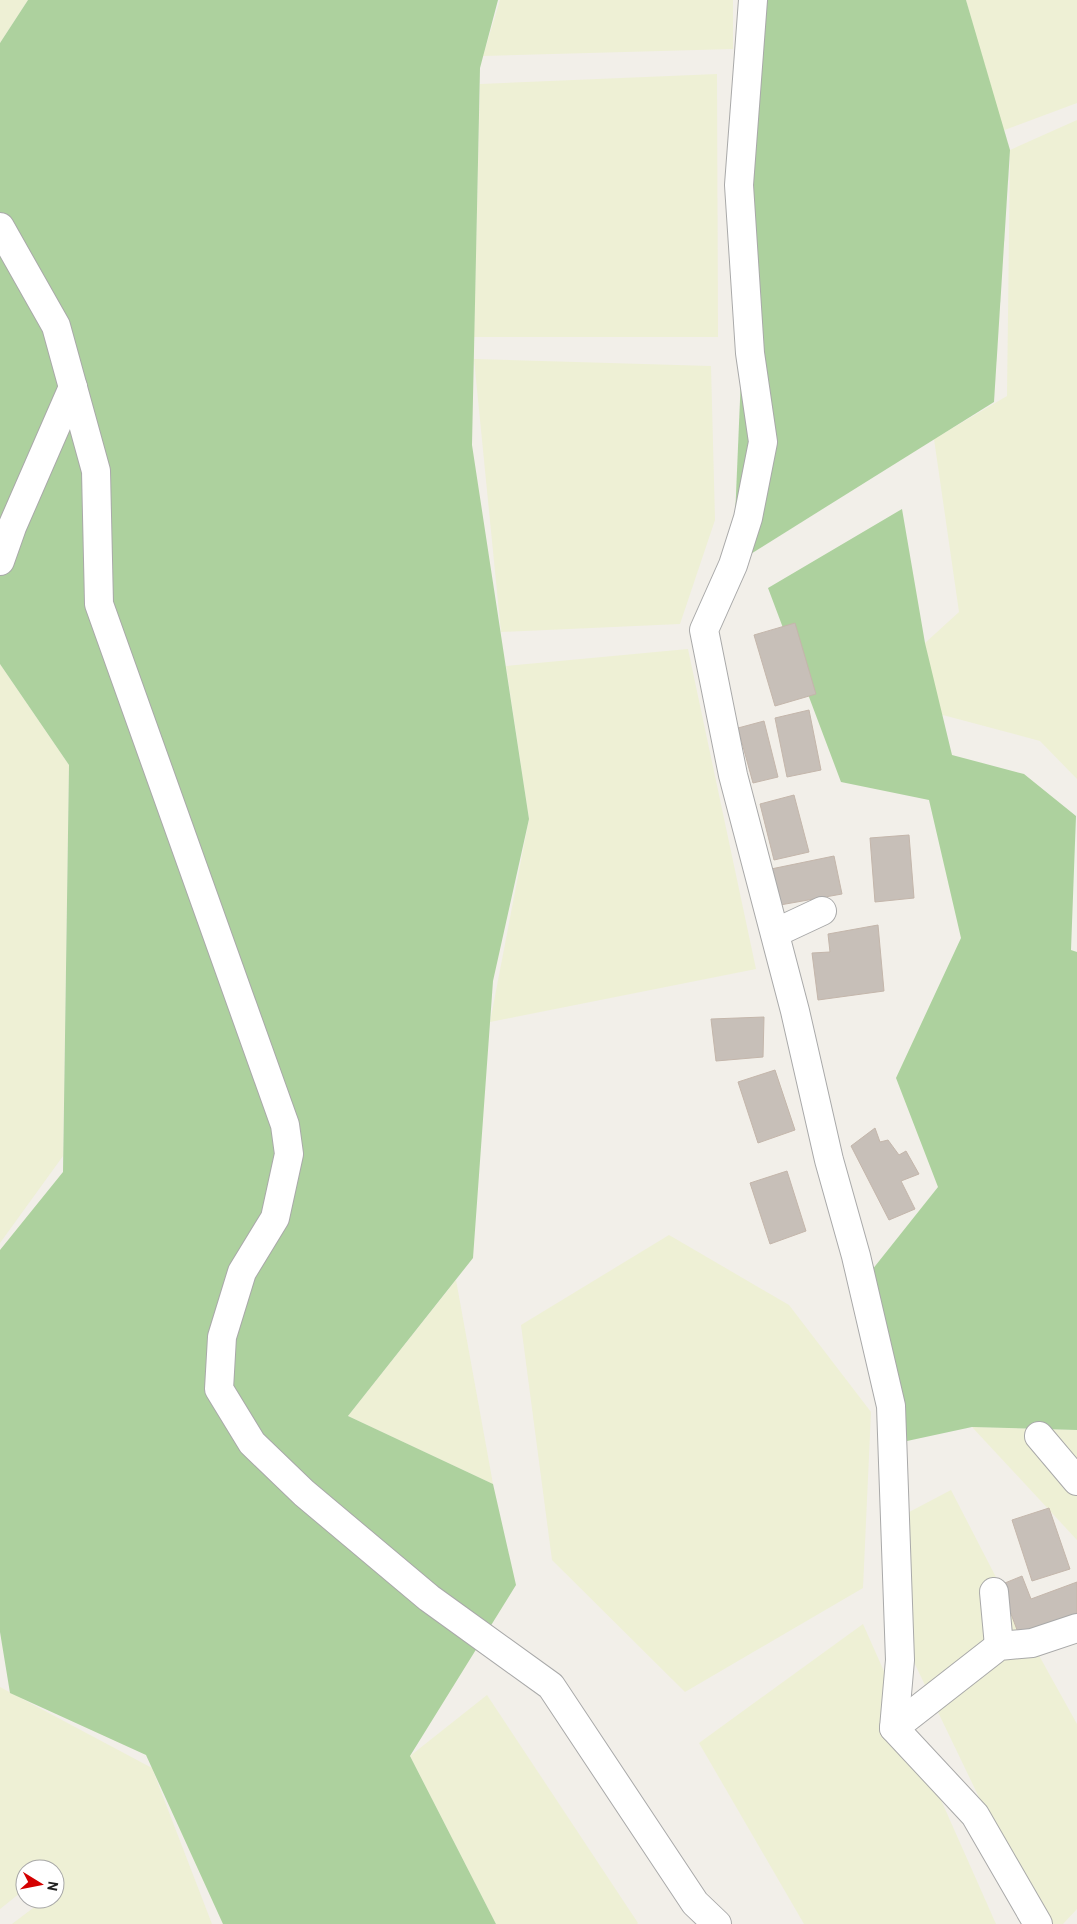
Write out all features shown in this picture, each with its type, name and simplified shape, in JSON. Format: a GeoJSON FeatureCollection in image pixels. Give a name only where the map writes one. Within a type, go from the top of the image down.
{"type":"FeatureCollection","features":[{"type":"Feature","properties":{"kind":"street"},"geometry":{"type":"LineString","coordinates":[[753,0],[739,185],[750,353],[763,442],[745,528],[733,565],[704,630],[733,775],[795,1011],[829,1160],[856,1256],[891,1406],[900,1660],[894,1728],[975,1815],[1038,1924]]}},
{"type":"Feature","properties":{"kind":"street"},"geometry":{"type":"LineString","coordinates":[[0,227],[56,326],[96,471],[98,604],[285,1125],[289,1154],[275,1218],[242,1272],[222,1337],[219,1389],[252,1443],[304,1493],[429,1598],[551,1686],[695,1903],[717,1924]]}},
{"type":"Feature","properties":{"kind":"street"},"geometry":{"type":"LineString","coordinates":[[0,561],[12,527],[74,387]]}},
{"type":"Feature","properties":{"kind":"street"},"geometry":{"type":"LineString","coordinates":[[775,933],[822,911]]}},
{"type":"Feature","properties":{"kind":"street"},"geometry":{"type":"LineString","coordinates":[[1039,1436],[1077,1481]]}},
{"type":"Feature","properties":{"kind":"street"},"geometry":{"type":"LineString","coordinates":[[994,1592],[999,1646]]}},
{"type":"Feature","properties":{"kind":"street"},"geometry":{"type":"LineString","coordinates":[[894,1728],[999,1646],[1032,1643],[1077,1628]]}},
{"type":"Feature","properties":{"kind":"green space"},"geometry":{"type":"Polygon","coordinates":[[[0,0],[28,0],[0,43],[0,0]]]}},
{"type":"Feature","properties":{"kind":"green space"},"geometry":{"type":"Polygon","coordinates":[[[28,0],[498,0],[480,68],[472,445],[529,819],[493,981],[473,1258],[348,1416],[493,1484],[516,1585],[410,1756],[496,1924],[223,1924],[146,1755],[10,1693],[0,1632],[0,1250],[63,1172],[69,765],[0,664],[0,43],[28,0]]]}},
{"type":"Feature","properties":{"kind":"green space"},"geometry":{"type":"Polygon","coordinates":[[[500,0],[733,0],[733,49],[483,56],[500,0]]]}},
{"type":"Feature","properties":{"kind":"green space"},"geometry":{"type":"Polygon","coordinates":[[[757,0],[966,0],[1010,150],[994,402],[733,565],[757,0]]]}},
{"type":"Feature","properties":{"kind":"green space"},"geometry":{"type":"Polygon","coordinates":[[[966,0],[1077,0],[1077,103],[1002,131],[966,0]]]}},
{"type":"Feature","properties":{"kind":"green space"},"geometry":{"type":"Polygon","coordinates":[[[717,74],[718,337],[474,337],[480,84],[717,74]]]}},
{"type":"Feature","properties":{"kind":"green space"},"geometry":{"type":"Polygon","coordinates":[[[1077,120],[1077,779],[1040,741],[939,714],[925,643],[959,612],[934,439],[1007,396],[1010,150],[1077,120]]]}},
{"type":"Feature","properties":{"kind":"green space"},"geometry":{"type":"Polygon","coordinates":[[[474,359],[711,366],[715,520],[680,624],[501,632],[474,359]]]}},
{"type":"Feature","properties":{"kind":"green space"},"geometry":{"type":"Polygon","coordinates":[[[902,509],[925,643],[952,755],[1024,774],[1076,816],[1071,950],[1077,952],[1077,1430],[972,1427],[907,1441],[868,1275],[938,1187],[896,1078],[961,938],[929,800],[841,782],[768,588],[902,509]]]}},
{"type":"Feature","properties":{"kind":"green space"},"geometry":{"type":"Polygon","coordinates":[[[688,649],[756,969],[490,1022],[529,819],[506,666],[688,649]]]}},
{"type":"Feature","properties":{"kind":"green space"},"geometry":{"type":"Polygon","coordinates":[[[0,664],[69,765],[63,1156],[0,1243],[0,664]]]}},
{"type":"Feature","properties":{"kind":"green space"},"geometry":{"type":"Polygon","coordinates":[[[669,1235],[789,1305],[871,1412],[863,1588],[685,1692],[552,1560],[521,1325],[669,1235]]]}},
{"type":"Feature","properties":{"kind":"green space"},"geometry":{"type":"Polygon","coordinates":[[[456,1280],[493,1484],[348,1416],[456,1280]]]}},
{"type":"Feature","properties":{"kind":"green space"},"geometry":{"type":"Polygon","coordinates":[[[972,1427],[1077,1430],[1077,1540],[972,1427]]]}},
{"type":"Feature","properties":{"kind":"green space"},"geometry":{"type":"Polygon","coordinates":[[[951,1490],[1000,1585],[1077,1724],[1077,1909],[1063,1924],[1040,1924],[911,1656],[894,1520],[951,1490]]]}},
{"type":"Feature","properties":{"kind":"green space"},"geometry":{"type":"Polygon","coordinates":[[[863,1624],[996,1924],[804,1924],[699,1743],[863,1624]]]}},
{"type":"Feature","properties":{"kind":"green space"},"geometry":{"type":"Polygon","coordinates":[[[0,1687],[152,1768],[212,1924],[12,1924],[32,1909],[65,1909],[65,1859],[15,1859],[15,1897],[0,1909],[0,1687]]]}},
{"type":"Feature","properties":{"kind":"green space"},"geometry":{"type":"Polygon","coordinates":[[[487,1695],[637,1924],[496,1924],[410,1756],[487,1695]]]}},
{"type":"Feature","properties":{"kind":"building"},"geometry":{"type":"Polygon","coordinates":[[[795,623],[816,694],[775,706],[754,635],[795,623]]]}},
{"type":"Feature","properties":{"kind":"building"},"geometry":{"type":"Polygon","coordinates":[[[809,710],[821,770],[787,777],[775,718],[809,710]]]}},
{"type":"Feature","properties":{"kind":"building"},"geometry":{"type":"Polygon","coordinates":[[[764,721],[778,777],[753,783],[738,728],[764,721]]]}},
{"type":"Feature","properties":{"kind":"building"},"geometry":{"type":"Polygon","coordinates":[[[794,795],[809,852],[774,860],[760,804],[794,795]]]}},
{"type":"Feature","properties":{"kind":"building"},"geometry":{"type":"Polygon","coordinates":[[[909,835],[914,898],[875,902],[870,838],[909,835]]]}},
{"type":"Feature","properties":{"kind":"building"},"geometry":{"type":"Polygon","coordinates":[[[834,856],[842,894],[780,905],[771,869],[834,856]]]}},
{"type":"Feature","properties":{"kind":"building"},"geometry":{"type":"Polygon","coordinates":[[[878,925],[884,991],[818,1000],[812,953],[830,952],[828,934],[878,925]]]}},
{"type":"Feature","properties":{"kind":"building"},"geometry":{"type":"Polygon","coordinates":[[[764,1017],[763,1057],[716,1061],[711,1019],[764,1017]]]}},
{"type":"Feature","properties":{"kind":"building"},"geometry":{"type":"Polygon","coordinates":[[[775,1070],[795,1130],[758,1143],[738,1082],[775,1070]]]}},
{"type":"Feature","properties":{"kind":"building"},"geometry":{"type":"Polygon","coordinates":[[[875,1128],[880,1142],[888,1140],[899,1155],[906,1151],[919,1174],[901,1181],[915,1209],[889,1220],[851,1146],[875,1128]]]}},
{"type":"Feature","properties":{"kind":"building"},"geometry":{"type":"Polygon","coordinates":[[[787,1171],[806,1231],[770,1244],[750,1183],[787,1171]]]}},
{"type":"Feature","properties":{"kind":"building"},"geometry":{"type":"Polygon","coordinates":[[[1049,1508],[1070,1569],[1032,1581],[1012,1520],[1049,1508]]]}},
{"type":"Feature","properties":{"kind":"building"},"geometry":{"type":"Polygon","coordinates":[[[1022,1576],[1031,1599],[1077,1582],[1077,1613],[1019,1635],[1000,1585],[1022,1576]]]}}]}
